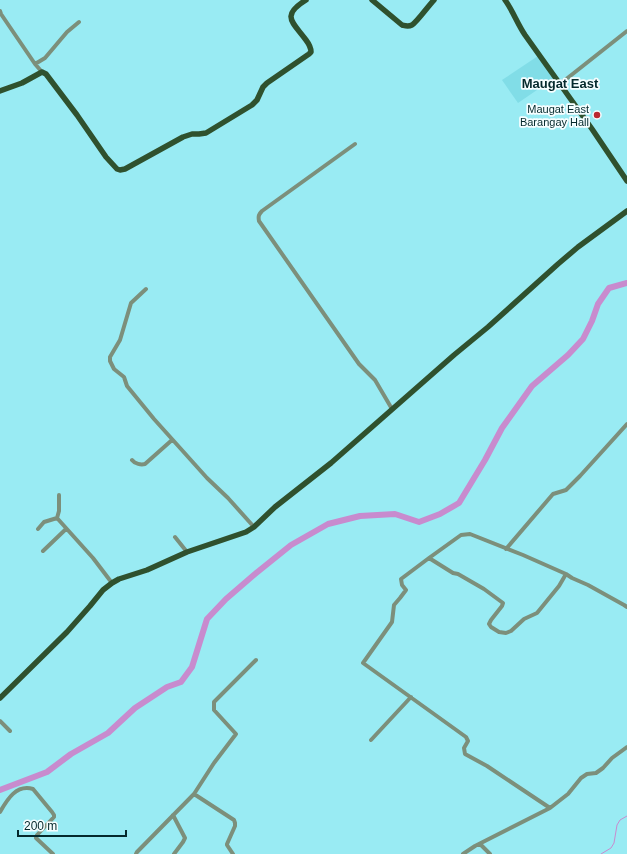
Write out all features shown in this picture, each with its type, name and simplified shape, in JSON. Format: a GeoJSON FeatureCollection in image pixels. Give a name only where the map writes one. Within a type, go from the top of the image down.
{"type":"FeatureCollection","features":[{"type":"Feature","properties":{"kind":"main road"},"geometry":{"type":"LineString","coordinates":[[0,90],[22,83],[42,72],[48,76],[106,157],[117,169],[125,169],[183,137],[192,134],[206,133],[231,118],[255,102],[267,83],[309,54],[311,52],[310,46],[294,26],[291,19],[291,14],[294,9],[306,0]]}},
{"type":"Feature","properties":{"kind":"main road"},"geometry":{"type":"LineString","coordinates":[[372,0],[402,25],[410,26],[416,22],[434,0]]}},
{"type":"Feature","properties":{"kind":"main road"},"geometry":{"type":"LineString","coordinates":[[505,0],[513,12],[520,28],[627,181]]}},
{"type":"Feature","properties":{"kind":"main road"},"geometry":{"type":"LineString","coordinates":[[0,698],[68,632],[103,590],[112,583],[119,579],[147,570],[187,552],[254,528],[275,507],[330,463],[488,327],[578,247],[627,211]]}},
{"type":"Feature","properties":{"kind":"street"},"geometry":{"type":"LineString","coordinates":[[0,11],[35,64],[42,72]]}},
{"type":"Feature","properties":{"kind":"street"},"geometry":{"type":"LineString","coordinates":[[35,64],[45,58],[67,32],[78,22]]}},
{"type":"Feature","properties":{"kind":"street"},"geometry":{"type":"LineString","coordinates":[[560,84],[627,31]]}},
{"type":"Feature","properties":{"kind":"street"},"geometry":{"type":"LineString","coordinates":[[355,144],[262,211],[258,218],[361,367],[374,380],[392,409]]}},
{"type":"Feature","properties":{"kind":"street"},"geometry":{"type":"LineString","coordinates":[[146,289],[131,303],[120,340],[110,357],[110,361],[114,369],[124,377],[127,386],[172,440],[207,478],[228,498],[254,528]]}},
{"type":"Feature","properties":{"kind":"street"},"geometry":{"type":"LineString","coordinates":[[506,549],[553,494],[566,490],[627,424]]}},
{"type":"Feature","properties":{"kind":"street"},"geometry":{"type":"LineString","coordinates":[[132,460],[142,465],[145,464],[172,440]]}},
{"type":"Feature","properties":{"kind":"street"},"geometry":{"type":"LineString","coordinates":[[59,495],[57,518],[93,558],[112,583]]}},
{"type":"Feature","properties":{"kind":"street"},"geometry":{"type":"LineString","coordinates":[[38,529],[44,522],[57,518]]}},
{"type":"Feature","properties":{"kind":"street"},"geometry":{"type":"LineString","coordinates":[[43,551],[66,529]]}},
{"type":"Feature","properties":{"kind":"street"},"geometry":{"type":"LineString","coordinates":[[550,808],[465,754],[464,748],[468,741],[466,737],[364,663],[392,622],[394,605],[406,590],[402,585],[401,579],[461,535],[470,534],[523,555],[588,585],[627,607]]}},
{"type":"Feature","properties":{"kind":"street"},"geometry":{"type":"LineString","coordinates":[[176,537],[187,552]]}},
{"type":"Feature","properties":{"kind":"street"},"geometry":{"type":"LineString","coordinates":[[429,558],[453,573],[458,574],[478,585],[503,603],[489,624],[490,627],[499,632],[506,633],[511,632],[524,619],[536,613],[559,586],[566,574]]}},
{"type":"Feature","properties":{"kind":"street"},"geometry":{"type":"LineString","coordinates":[[136,854],[194,794],[214,763],[236,734],[214,710],[214,702],[256,660]]}},
{"type":"Feature","properties":{"kind":"street"},"geometry":{"type":"LineString","coordinates":[[370,740],[412,697]]}},
{"type":"Feature","properties":{"kind":"street"},"geometry":{"type":"LineString","coordinates":[[0,721],[10,731]]}},
{"type":"Feature","properties":{"kind":"street"},"geometry":{"type":"LineString","coordinates":[[463,854],[475,846],[550,808],[568,794],[581,778],[587,774],[596,773],[612,758],[627,747]]}},
{"type":"Feature","properties":{"kind":"street"},"geometry":{"type":"LineString","coordinates":[[0,812],[10,796],[17,791],[28,788],[33,789],[54,815],[54,817],[36,838],[53,854]]}},
{"type":"Feature","properties":{"kind":"street"},"geometry":{"type":"LineString","coordinates":[[194,794],[234,820],[235,826],[227,844],[233,854]]}},
{"type":"Feature","properties":{"kind":"street"},"geometry":{"type":"LineString","coordinates":[[173,815],[184,838],[183,842],[174,854]]}},
{"type":"Feature","properties":{"kind":"street"},"geometry":{"type":"LineString","coordinates":[[480,844],[490,854]]}},
{"type":"Feature","properties":{"kind":"shaded area"},"geometry":{"type":"Polygon","coordinates":[[[538,56],[553,79],[518,103],[502,80],[538,56]]]}},
{"type":"Feature","properties":{"kind":"waterway"},"geometry":{"type":"LineString","coordinates":[[0,790],[47,772],[71,754],[108,733],[135,708],[167,687],[181,682],[192,667],[207,619],[226,599],[291,545],[328,524],[360,516],[395,514],[419,522],[440,514],[459,503],[502,428],[532,386],[568,355],[583,339],[598,304],[609,288],[627,283]]}},
{"type":"Feature","properties":{"kind":"waterway"},"geometry":{"type":"LineString","coordinates":[[601,854],[611,848],[614,843],[617,825],[620,820],[627,816]]}},
{"type":"Feature","properties":{"kind":"place","name":"Maugat East Barangay Hall"},"geometry":{"type":"Point","coordinates":[597,115]}},
{"type":"Feature","properties":{"kind":"district","name":"Maugat East"},"geometry":{"type":"Point","coordinates":[560,83]}}]}
